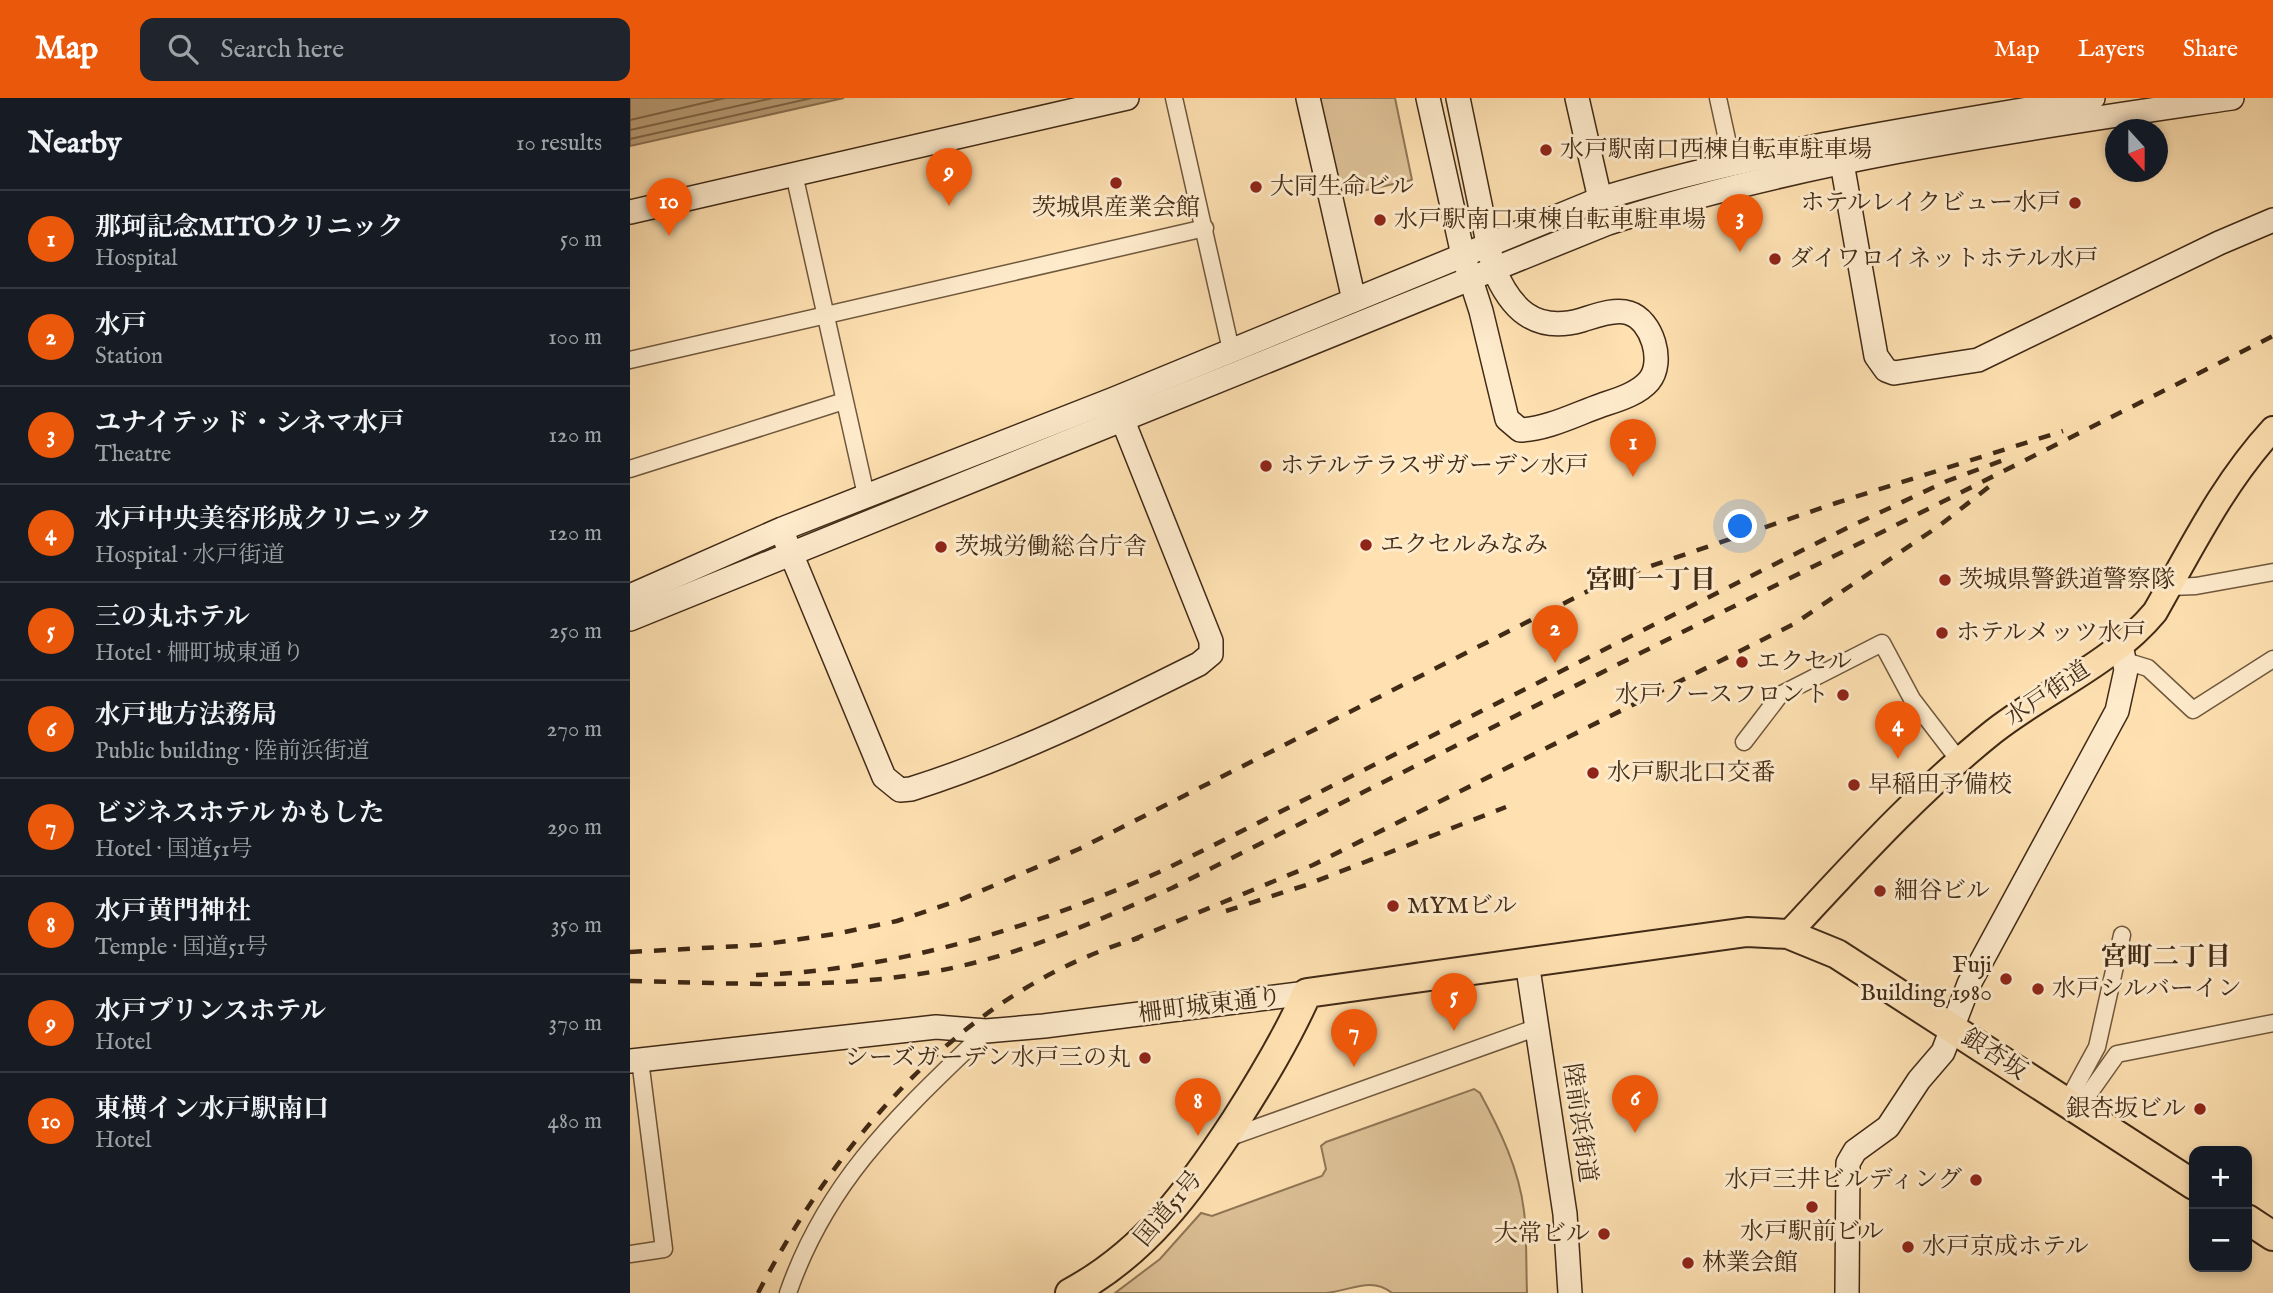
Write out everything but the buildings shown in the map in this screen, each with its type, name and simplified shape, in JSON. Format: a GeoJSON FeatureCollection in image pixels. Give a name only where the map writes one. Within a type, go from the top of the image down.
{"type":"FeatureCollection","features":[{"type":"Feature","properties":{"kind":"highway","name":"柵町城東通り"},"geometry":{"type":"LineString","coordinates":[[1307,993],[1735,933],[1788,934]]}},
{"type":"Feature","properties":{"kind":"highway","name":"銀杏坂"},"geometry":{"type":"LineString","coordinates":[[1788,934],[1837,954],[2189,1182]]}},
{"type":"Feature","properties":{"kind":"highway","name":"国道51号"},"geometry":{"type":"LineString","coordinates":[[1070,1293],[1130,1254],[1189,1189],[1286,1039],[1307,993]]}},
{"type":"Feature","properties":{"kind":"highway"},"geometry":{"type":"LineString","coordinates":[[2252,1222],[2273,1236]]}},
{"type":"Feature","properties":{"kind":"main road","name":"水戸街道"},"geometry":{"type":"LineString","coordinates":[[1788,934],[1905,810],[1958,759],[2034,702],[2123,653],[2170,587],[2212,511],[2254,450],[2273,429]]}},
{"type":"Feature","properties":{"kind":"street"},"geometry":{"type":"LineString","coordinates":[[630,212],[1127,98]]}},
{"type":"Feature","properties":{"kind":"street"},"geometry":{"type":"LineString","coordinates":[[1174,98],[1231,350]]}},
{"type":"Feature","properties":{"kind":"street"},"geometry":{"type":"LineString","coordinates":[[1308,98],[1354,300]]}},
{"type":"Feature","properties":{"kind":"street"},"geometry":{"type":"LineString","coordinates":[[1428,98],[1463,255],[1507,419],[1520,429],[1538,428],[1622,398],[1649,381],[1656,363],[1647,328],[1627,312],[1564,324],[1529,317],[1510,301],[1493,267],[1458,98]]}},
{"type":"Feature","properties":{"kind":"street"},"geometry":{"type":"LineString","coordinates":[[1577,98],[1600,199]]}},
{"type":"Feature","properties":{"kind":"street"},"geometry":{"type":"LineString","coordinates":[[1718,98],[1732,162]]}},
{"type":"Feature","properties":{"kind":"street"},"geometry":{"type":"LineString","coordinates":[[630,619],[790,554],[1118,409],[1231,350],[1600,199],[1732,162],[1840,151],[2232,98]]}},
{"type":"Feature","properties":{"kind":"street"},"geometry":{"type":"LineString","coordinates":[[630,596],[866,495],[1118,409],[1637,213],[1840,151],[2084,99]]}},
{"type":"Feature","properties":{"kind":"street"},"geometry":{"type":"LineString","coordinates":[[1840,151],[1876,356],[1886,370],[1894,373],[1978,360],[2240,232],[2273,220]]}},
{"type":"Feature","properties":{"kind":"street"},"geometry":{"type":"LineString","coordinates":[[794,174],[866,495]]}},
{"type":"Feature","properties":{"kind":"street"},"geometry":{"type":"LineString","coordinates":[[630,360],[1205,228]]}},
{"type":"Feature","properties":{"kind":"street"},"geometry":{"type":"LineString","coordinates":[[630,469],[844,401]]}},
{"type":"Feature","properties":{"kind":"street"},"geometry":{"type":"LineString","coordinates":[[782,529],[790,554],[884,777],[900,790],[911,789],[985,765],[1057,735],[1199,664],[1211,654],[1211,641],[1118,409]]}},
{"type":"Feature","properties":{"kind":"street"},"geometry":{"type":"LineString","coordinates":[[2170,587],[2196,586],[2273,572]]}},
{"type":"Feature","properties":{"kind":"street"},"geometry":{"type":"LineString","coordinates":[[1744,743],[1780,695],[1882,643],[1912,699],[1958,759]]}},
{"type":"Feature","properties":{"kind":"street"},"geometry":{"type":"LineString","coordinates":[[2123,653],[2148,668],[2193,710],[2273,659]]}},
{"type":"Feature","properties":{"kind":"street"},"geometry":{"type":"LineString","coordinates":[[1847,1293],[1847,1163],[1855,1151],[1888,1127],[1919,1080],[1938,1061],[1969,984],[2117,711],[2125,684],[2123,653]]}},
{"type":"Feature","properties":{"kind":"street"},"geometry":{"type":"LineString","coordinates":[[2073,1106],[2097,1047],[2122,935]]}},
{"type":"Feature","properties":{"kind":"street","name":"陸前浜街道"},"geometry":{"type":"LineString","coordinates":[[1527,962],[1566,1214],[1570,1293]]}},
{"type":"Feature","properties":{"kind":"street","name":"柵町城東通り"},"geometry":{"type":"LineString","coordinates":[[635,1060],[936,1027],[986,1031],[1169,1012],[1307,993]]}},
{"type":"Feature","properties":{"kind":"street"},"geometry":{"type":"LineString","coordinates":[[2073,1106],[2117,1054],[2273,1023]]}},
{"type":"Feature","properties":{"kind":"street"},"geometry":{"type":"LineString","coordinates":[[1223,1140],[1538,1027]]}},
{"type":"Feature","properties":{"kind":"street"},"geometry":{"type":"LineString","coordinates":[[788,1293],[806,1244],[856,1164],[898,1116],[986,1031]]}},
{"type":"Feature","properties":{"kind":"street"},"geometry":{"type":"LineString","coordinates":[[630,1254],[664,1249],[635,1060]]}},
{"type":"Feature","properties":{"kind":"shaded area"},"geometry":{"type":"Polygon","coordinates":[[[1314,98],[1395,98],[1412,180],[1339,196],[1314,98]]]}},
{"type":"Feature","properties":{"kind":"shaded area"},"geometry":{"type":"Polygon","coordinates":[[[1474,1089],[1480,1093],[1495,1121],[1518,1180],[1525,1221],[1527,1293],[1392,1293],[1384,1288],[1368,1285],[1326,1293],[1115,1293],[1160,1259],[1201,1213],[1212,1216],[1322,1176],[1326,1169],[1321,1146],[1326,1142],[1474,1089]]]}},
{"type":"Feature","properties":{"kind":"water"},"geometry":{"type":"Polygon","coordinates":[[[630,98],[844,98],[630,146],[630,98]]]}},
{"type":"Feature","properties":{"kind":"railway"},"geometry":{"type":"LineString","coordinates":[[630,981],[784,984],[899,977],[998,956],[1086,925],[1172,888],[2273,336]]}},
{"type":"Feature","properties":{"kind":"railway"},"geometry":{"type":"LineString","coordinates":[[630,952],[759,945],[835,934],[897,921],[960,900],[1079,849],[1610,580],[1836,503],[2063,431]]}},
{"type":"Feature","properties":{"kind":"railway"},"geometry":{"type":"LineString","coordinates":[[756,975],[810,971],[914,955],[1016,927],[1115,891],[1164,870],[1847,528],[1947,481],[2009,458]]}},
{"type":"Feature","properties":{"kind":"railway"},"geometry":{"type":"LineString","coordinates":[[1132,940],[1313,865],[1794,624],[1939,526],[1995,482]]}},
{"type":"Feature","properties":{"kind":"railway"},"geometry":{"type":"LineString","coordinates":[[1226,911],[1306,885],[1506,807]]}},
{"type":"Feature","properties":{"kind":"railway"},"geometry":{"type":"LineString","coordinates":[[758,1293],[790,1235],[827,1179],[868,1126],[914,1076],[963,1032],[1017,993],[1076,961],[1139,938]]}},
{"type":"Feature","properties":{"kind":"place","name":"水戸駅南口西棟自転車駐車場"},"geometry":{"type":"Point","coordinates":[1546,150]}},
{"type":"Feature","properties":{"kind":"place","name":"茨城県産業会館"},"geometry":{"type":"Point","coordinates":[1116,183]}},
{"type":"Feature","properties":{"kind":"place","name":"大同生命ビル"},"geometry":{"type":"Point","coordinates":[1256,187]}},
{"type":"Feature","properties":{"kind":"place","name":"ホテルレイクビュー水戸"},"geometry":{"type":"Point","coordinates":[2075,203]}},
{"type":"Feature","properties":{"kind":"place","name":"水戸プリンスホテル"},"geometry":{"type":"Point","coordinates":[949,206]}},
{"type":"Feature","properties":{"kind":"place","name":"水戸駅南口東棟自転車駐車場"},"geometry":{"type":"Point","coordinates":[1380,220]}},
{"type":"Feature","properties":{"kind":"place","name":"東横イン水戸駅南口"},"geometry":{"type":"Point","coordinates":[669,236]}},
{"type":"Feature","properties":{"kind":"place","name":"ユナイテッド・シネマ水戸"},"geometry":{"type":"Point","coordinates":[1740,252]}},
{"type":"Feature","properties":{"kind":"place","name":"ダイワロイネットホテル水戸"},"geometry":{"type":"Point","coordinates":[1775,259]}},
{"type":"Feature","properties":{"kind":"place","name":"ホテルテラスザガーデン水戸"},"geometry":{"type":"Point","coordinates":[1266,466]}},
{"type":"Feature","properties":{"kind":"place","name":"那珂記念MITOクリニック"},"geometry":{"type":"Point","coordinates":[1633,477]}},
{"type":"Feature","properties":{"kind":"place","name":"エクセルみなみ"},"geometry":{"type":"Point","coordinates":[1366,545]}},
{"type":"Feature","properties":{"kind":"place","name":"茨城労働総合庁舎"},"geometry":{"type":"Point","coordinates":[941,547]}},
{"type":"Feature","properties":{"kind":"place","name":"茨城県警鉄道警察隊"},"geometry":{"type":"Point","coordinates":[1945,580]}},
{"type":"Feature","properties":{"kind":"place","name":"ホテルメッツ水戸"},"geometry":{"type":"Point","coordinates":[1942,633]}},
{"type":"Feature","properties":{"kind":"place","name":"エクセル"},"geometry":{"type":"Point","coordinates":[1742,662]}},
{"type":"Feature","properties":{"kind":"place","name":"水戸"},"geometry":{"type":"Point","coordinates":[1555,663]}},
{"type":"Feature","properties":{"kind":"place","name":"水戸ノースフロント"},"geometry":{"type":"Point","coordinates":[1843,695]}},
{"type":"Feature","properties":{"kind":"place","name":"水戸中央美容形成クリニック"},"geometry":{"type":"Point","coordinates":[1898,759]}},
{"type":"Feature","properties":{"kind":"place","name":"水戸駅北口交番"},"geometry":{"type":"Point","coordinates":[1593,773]}},
{"type":"Feature","properties":{"kind":"place","name":"早稲田予備校"},"geometry":{"type":"Point","coordinates":[1854,785]}},
{"type":"Feature","properties":{"kind":"place","name":"細谷ビル"},"geometry":{"type":"Point","coordinates":[1880,891]}},
{"type":"Feature","properties":{"kind":"place","name":"MYMビル"},"geometry":{"type":"Point","coordinates":[1393,906]}},
{"type":"Feature","properties":{"kind":"place","name":"Fuji Building 1980"},"geometry":{"type":"Point","coordinates":[2006,979]}},
{"type":"Feature","properties":{"kind":"place","name":"水戸シルバーイン"},"geometry":{"type":"Point","coordinates":[2038,989]}},
{"type":"Feature","properties":{"kind":"place","name":"三の丸ホテル"},"geometry":{"type":"Point","coordinates":[1454,1031]}},
{"type":"Feature","properties":{"kind":"place","name":"シーズガーデン水戸三の丸"},"geometry":{"type":"Point","coordinates":[1145,1058]}},
{"type":"Feature","properties":{"kind":"place","name":"ビジネスホテル かもした"},"geometry":{"type":"Point","coordinates":[1354,1067]}},
{"type":"Feature","properties":{"kind":"place","name":"銀杏坂ビル"},"geometry":{"type":"Point","coordinates":[2200,1109]}},
{"type":"Feature","properties":{"kind":"place","name":"水戸地方法務局"},"geometry":{"type":"Point","coordinates":[1635,1133]}},
{"type":"Feature","properties":{"kind":"place","name":"水戸黄門神社"},"geometry":{"type":"Point","coordinates":[1198,1136]}},
{"type":"Feature","properties":{"kind":"place","name":"水戸三井ビルディング"},"geometry":{"type":"Point","coordinates":[1976,1180]}},
{"type":"Feature","properties":{"kind":"place","name":"水戸駅前ビル"},"geometry":{"type":"Point","coordinates":[1812,1207]}},
{"type":"Feature","properties":{"kind":"place","name":"大常ビル"},"geometry":{"type":"Point","coordinates":[1604,1234]}},
{"type":"Feature","properties":{"kind":"place","name":"水戸京成ホテル"},"geometry":{"type":"Point","coordinates":[1908,1247]}},
{"type":"Feature","properties":{"kind":"place","name":"林業会館"},"geometry":{"type":"Point","coordinates":[1688,1263]}},
{"type":"Feature","properties":{"kind":"district","name":"宮町一丁目"},"geometry":{"type":"Point","coordinates":[1651,580]}},
{"type":"Feature","properties":{"kind":"district","name":"宮町二丁目"},"geometry":{"type":"Point","coordinates":[2166,957]}}]}
